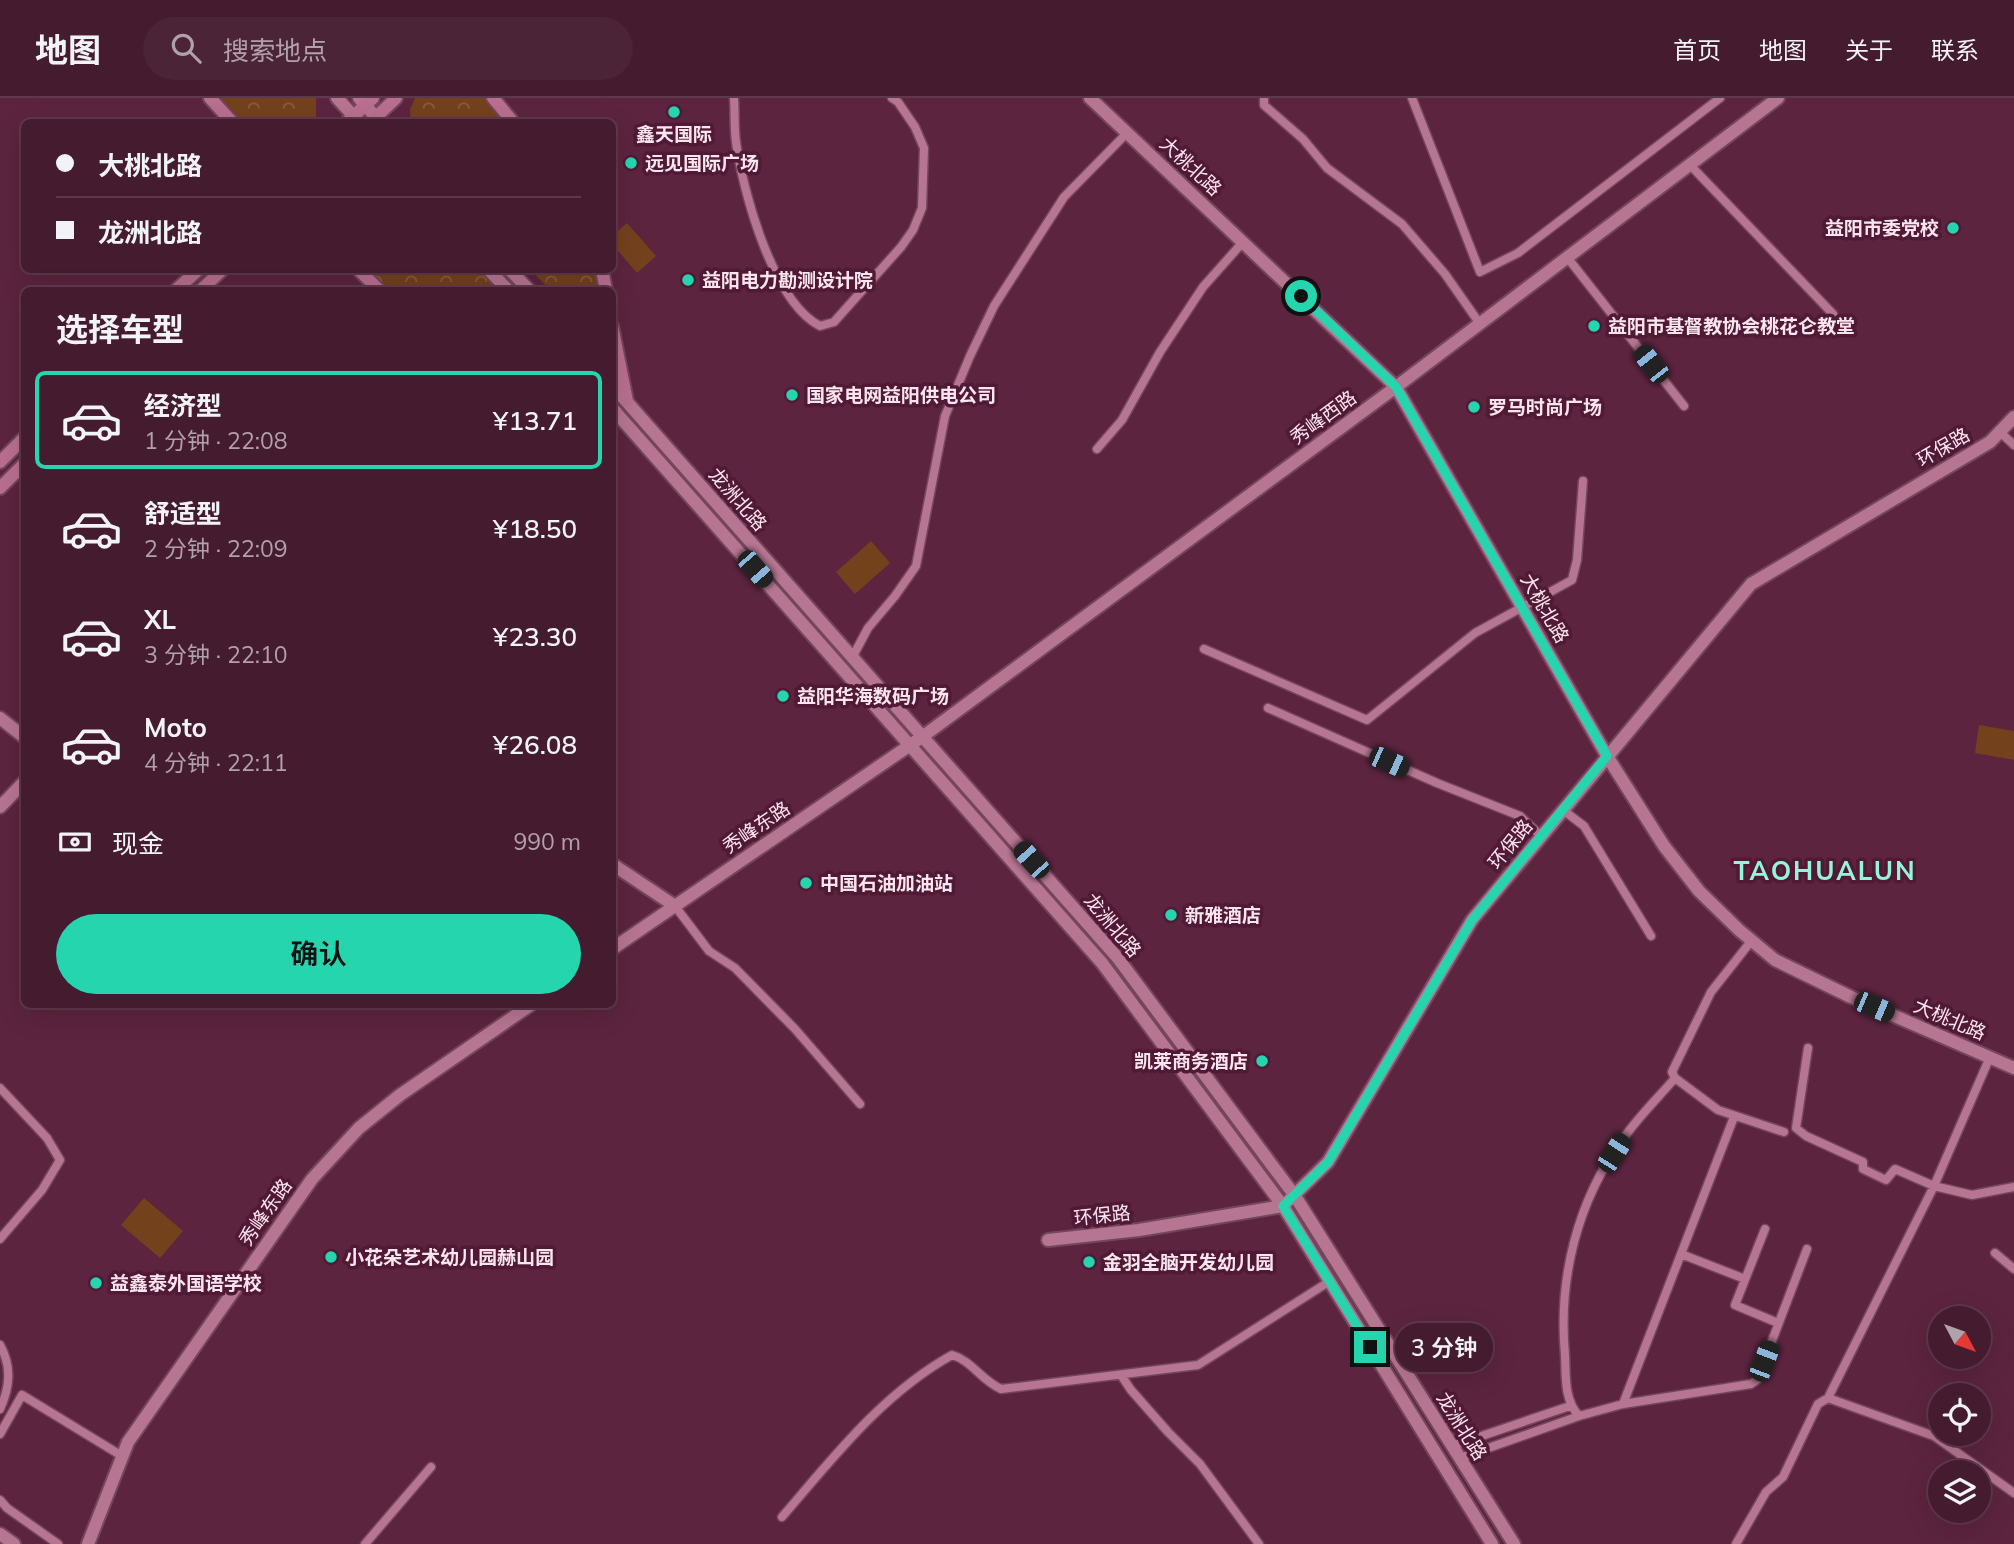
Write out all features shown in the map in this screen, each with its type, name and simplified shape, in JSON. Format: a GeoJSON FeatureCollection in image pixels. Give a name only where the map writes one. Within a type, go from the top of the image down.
{"type":"FeatureCollection","features":[{"type":"Feature","properties":{"kind":"main road"},"geometry":{"type":"LineString","coordinates":[[210,98],[229,119]]}},
{"type":"Feature","properties":{"kind":"main road"},"geometry":{"type":"LineString","coordinates":[[378,119],[396,98]]}},
{"type":"Feature","properties":{"kind":"main road"},"geometry":{"type":"LineString","coordinates":[[493,98],[510,119]]}},
{"type":"Feature","properties":{"kind":"main road"},"geometry":{"type":"LineString","coordinates":[[354,119],[366,100]]}},
{"type":"Feature","properties":{"kind":"main road"},"geometry":{"type":"LineString","coordinates":[[179,287],[195,273]]}},
{"type":"Feature","properties":{"kind":"main road"},"geometry":{"type":"LineString","coordinates":[[204,287],[219,273]]}},
{"type":"Feature","properties":{"kind":"main road"},"geometry":{"type":"LineString","coordinates":[[362,273],[376,287]]}},
{"type":"Feature","properties":{"kind":"main road"},"geometry":{"type":"LineString","coordinates":[[616,346],[627,401]]}},
{"type":"Feature","properties":{"kind":"main road"},"geometry":{"type":"LineString","coordinates":[[0,462],[21,441]]}},
{"type":"Feature","properties":{"kind":"main road"},"geometry":{"type":"LineString","coordinates":[[0,488],[21,467]]}},
{"type":"Feature","properties":{"kind":"street"},"geometry":{"type":"LineString","coordinates":[[337,98],[352,119]]}},
{"type":"Feature","properties":{"kind":"street"},"geometry":{"type":"LineString","coordinates":[[734,98],[736,141],[753,219],[775,271],[787,291],[809,320],[820,326],[834,323],[901,247],[913,230],[922,208],[924,148],[915,127],[898,102],[892,98]]}},
{"type":"Feature","properties":{"kind":"street","name":"大桃北路"},"geometry":{"type":"LineString","coordinates":[[1090,98],[1396,387],[1607,756],[1664,846],[1699,891],[1775,960],[1851,997],[2014,1068]]}},
{"type":"Feature","properties":{"kind":"street"},"geometry":{"type":"LineString","coordinates":[[1264,98],[1264,105],[1303,139],[1327,168],[1402,224],[1445,274],[1480,324]]}},
{"type":"Feature","properties":{"kind":"street"},"geometry":{"type":"LineString","coordinates":[[1412,98],[1480,272],[1518,253],[1720,98]]}},
{"type":"Feature","properties":{"kind":"street"},"geometry":{"type":"LineString","coordinates":[[366,100],[375,119]]}},
{"type":"Feature","properties":{"kind":"street","name":"秀峰西路"},"geometry":{"type":"LineString","coordinates":[[922,737],[1480,324],[1690,165],[1770,100]]}},
{"type":"Feature","properties":{"kind":"street"},"geometry":{"type":"LineString","coordinates":[[852,658],[868,628],[916,566],[946,416],[993,306],[1064,197],[1127,132]]}},
{"type":"Feature","properties":{"kind":"street"},"geometry":{"type":"LineString","coordinates":[[1690,165],[1833,314]]}},
{"type":"Feature","properties":{"kind":"street"},"geometry":{"type":"LineString","coordinates":[[1097,449],[1122,420],[1160,352],[1203,287],[1243,242]]}},
{"type":"Feature","properties":{"kind":"street"},"geometry":{"type":"LineString","coordinates":[[1567,257],[1684,406]]}},
{"type":"Feature","properties":{"kind":"street"},"geometry":{"type":"LineString","coordinates":[[492,273],[505,287]]}},
{"type":"Feature","properties":{"kind":"street"},"geometry":{"type":"LineString","coordinates":[[513,273],[526,287]]}},
{"type":"Feature","properties":{"kind":"street","name":"龙洲北路"},"geometry":{"type":"LineString","coordinates":[[616,389],[1117,957],[1295,1196],[1514,1544]]}},
{"type":"Feature","properties":{"kind":"street","name":"龙洲北路"},"geometry":{"type":"LineString","coordinates":[[616,413],[1102,963],[1283,1206],[1492,1544]]}},
{"type":"Feature","properties":{"kind":"street","name":"环保路"},"geometry":{"type":"LineString","coordinates":[[1048,1240],[1139,1230],[1283,1206],[1295,1196],[1328,1162],[1472,920],[1751,584],[1990,442],[2014,417]]}},
{"type":"Feature","properties":{"kind":"street"},"geometry":{"type":"LineString","coordinates":[[2000,432],[2014,445]]}},
{"type":"Feature","properties":{"kind":"street"},"geometry":{"type":"LineString","coordinates":[[1204,649],[1367,720],[1475,633],[1572,580],[1577,560],[1583,481]]}},
{"type":"Feature","properties":{"kind":"street"},"geometry":{"type":"LineString","coordinates":[[1268,708],[1437,783],[1520,816],[1541,836]]}},
{"type":"Feature","properties":{"kind":"street"},"geometry":{"type":"LineString","coordinates":[[0,718],[21,735]]}},
{"type":"Feature","properties":{"kind":"street","name":"秀峰东路"},"geometry":{"type":"LineString","coordinates":[[616,946],[922,737]]}},
{"type":"Feature","properties":{"kind":"street"},"geometry":{"type":"LineString","coordinates":[[0,807],[21,785]]}},
{"type":"Feature","properties":{"kind":"street"},"geometry":{"type":"LineString","coordinates":[[1563,810],[1584,826],[1651,936]]}},
{"type":"Feature","properties":{"kind":"street"},"geometry":{"type":"LineString","coordinates":[[616,867],[675,906],[709,951],[735,968],[795,1029],[860,1104]]}},
{"type":"Feature","properties":{"kind":"street"},"geometry":{"type":"LineString","coordinates":[[1752,940],[1711,992],[1672,1072],[1675,1078],[1718,1110],[1784,1132]]}},
{"type":"Feature","properties":{"kind":"street","name":"秀峰东路"},"geometry":{"type":"LineString","coordinates":[[88,1544],[128,1441],[312,1179],[359,1128],[389,1103],[526,1008]]}},
{"type":"Feature","properties":{"kind":"street"},"geometry":{"type":"LineString","coordinates":[[1808,1048],[1796,1128],[1806,1136],[1863,1162],[1863,1169],[1886,1180],[1895,1169],[1934,1186],[1972,1195],[2014,1187]]}},
{"type":"Feature","properties":{"kind":"street"},"geometry":{"type":"LineString","coordinates":[[1736,1544],[1766,1492],[1783,1477],[1818,1404],[1828,1398],[1934,1186],[1990,1057]]}},
{"type":"Feature","properties":{"kind":"street"},"geometry":{"type":"LineString","coordinates":[[1579,1416],[1570,1406],[1563,1337],[1570,1256],[1579,1224],[1585,1204],[1623,1137],[1675,1078]]}},
{"type":"Feature","properties":{"kind":"street"},"geometry":{"type":"LineString","coordinates":[[0,1088],[47,1138],[60,1160],[42,1190],[0,1239]]}},
{"type":"Feature","properties":{"kind":"street"},"geometry":{"type":"LineString","coordinates":[[1623,1404],[1734,1117]]}},
{"type":"Feature","properties":{"kind":"street"},"geometry":{"type":"LineString","coordinates":[[1765,1229],[1735,1305],[1779,1323]]}},
{"type":"Feature","properties":{"kind":"street"},"geometry":{"type":"LineString","coordinates":[[1460,1458],[1579,1416],[1623,1404],[1751,1384],[1757,1380],[1807,1249]]}},
{"type":"Feature","properties":{"kind":"street"},"geometry":{"type":"LineString","coordinates":[[1995,1253],[2014,1269]]}},
{"type":"Feature","properties":{"kind":"street"},"geometry":{"type":"LineString","coordinates":[[1681,1254],[1745,1279]]}},
{"type":"Feature","properties":{"kind":"street"},"geometry":{"type":"LineString","coordinates":[[782,1517],[863,1423],[932,1366],[952,1354],[960,1357],[990,1384],[1001,1389],[1198,1365],[1330,1281]]}},
{"type":"Feature","properties":{"kind":"street"},"geometry":{"type":"LineString","coordinates":[[0,1345],[8,1359],[10,1374],[0,1409]]}},
{"type":"Feature","properties":{"kind":"street"},"geometry":{"type":"LineString","coordinates":[[1121,1375],[1168,1432],[1200,1464],[1259,1544]]}},
{"type":"Feature","properties":{"kind":"street"},"geometry":{"type":"LineString","coordinates":[[0,1434],[22,1395],[122,1456]]}},
{"type":"Feature","properties":{"kind":"street"},"geometry":{"type":"LineString","coordinates":[[1828,1398],[1934,1436],[2014,1493]]}},
{"type":"Feature","properties":{"kind":"street"},"geometry":{"type":"LineString","coordinates":[[1452,1446],[1570,1406]]}},
{"type":"Feature","properties":{"kind":"street"},"geometry":{"type":"LineString","coordinates":[[365,1544],[431,1467]]}},
{"type":"Feature","properties":{"kind":"street"},"geometry":{"type":"LineString","coordinates":[[0,1500],[7,1508],[58,1544]]}},
{"type":"Feature","properties":{"kind":"street"},"geometry":{"type":"LineString","coordinates":[[0,1534],[14,1544]]}},
{"type":"Feature","properties":{"kind":"green space"},"geometry":{"type":"Polygon","coordinates":[[[221,98],[316,98],[316,119],[240,119],[221,98]]]}},
{"type":"Feature","properties":{"kind":"green space"},"geometry":{"type":"Polygon","coordinates":[[[415,98],[485,98],[503,119],[411,119],[410,110],[415,98]]]}},
{"type":"Feature","properties":{"kind":"green space"},"geometry":{"type":"Polygon","coordinates":[[[627,223],[656,256],[637,273],[616,248],[616,232],[627,223]]]}},
{"type":"Feature","properties":{"kind":"green space"},"geometry":{"type":"Polygon","coordinates":[[[369,273],[482,273],[495,287],[383,287],[369,273]]]}},
{"type":"Feature","properties":{"kind":"green space"},"geometry":{"type":"Polygon","coordinates":[[[534,273],[596,273],[599,287],[547,287],[534,273]]]}},
{"type":"Feature","properties":{"kind":"green space"},"geometry":{"type":"Polygon","coordinates":[[[871,541],[890,563],[855,594],[836,572],[871,541]]]}},
{"type":"Feature","properties":{"kind":"green space"},"geometry":{"type":"Polygon","coordinates":[[[1979,725],[2014,731],[2014,760],[1975,753],[1979,725]]]}},
{"type":"Feature","properties":{"kind":"green space"},"geometry":{"type":"Polygon","coordinates":[[[144,1198],[183,1231],[160,1258],[121,1225],[144,1198]]]}},
{"type":"Feature","properties":{"kind":"place","name":"鑫天国际"},"geometry":{"type":"Point","coordinates":[674,112]}},
{"type":"Feature","properties":{"kind":"place","name":"远见国际广场"},"geometry":{"type":"Point","coordinates":[631,163]}},
{"type":"Feature","properties":{"kind":"place","name":"益阳市委党校"},"geometry":{"type":"Point","coordinates":[1953,228]}},
{"type":"Feature","properties":{"kind":"place","name":"益阳电力勘测设计院"},"geometry":{"type":"Point","coordinates":[688,280]}},
{"type":"Feature","properties":{"kind":"place","name":"益阳市基督教协会桃花仑教堂"},"geometry":{"type":"Point","coordinates":[1594,326]}},
{"type":"Feature","properties":{"kind":"place","name":"国家电网益阳供电公司"},"geometry":{"type":"Point","coordinates":[792,395]}},
{"type":"Feature","properties":{"kind":"place","name":"罗马时尚广场"},"geometry":{"type":"Point","coordinates":[1474,407]}},
{"type":"Feature","properties":{"kind":"place","name":"益阳华海数码广场"},"geometry":{"type":"Point","coordinates":[783,696]}},
{"type":"Feature","properties":{"kind":"place","name":"中国石油加油站"},"geometry":{"type":"Point","coordinates":[806,883]}},
{"type":"Feature","properties":{"kind":"place","name":"新雅酒店"},"geometry":{"type":"Point","coordinates":[1171,915]}},
{"type":"Feature","properties":{"kind":"place","name":"凯莱商务酒店"},"geometry":{"type":"Point","coordinates":[1262,1061]}},
{"type":"Feature","properties":{"kind":"place","name":"小花朵艺术幼儿园赫山园"},"geometry":{"type":"Point","coordinates":[331,1257]}},
{"type":"Feature","properties":{"kind":"place","name":"金羽全脑开发幼儿园"},"geometry":{"type":"Point","coordinates":[1089,1262]}},
{"type":"Feature","properties":{"kind":"place","name":"益鑫泰外国语学校"},"geometry":{"type":"Point","coordinates":[96,1283]}},
{"type":"Feature","properties":{"kind":"district","name":"TAOHUALUN"},"geometry":{"type":"Point","coordinates":[1825,870]}},
{"type":"Feature","properties":{"kind":"route"},"geometry":{"type":"LineString","coordinates":[[1301,296],[1396,387],[1607,756],[1472,920],[1328,1162],[1283,1206],[1370,1347]]}}]}
